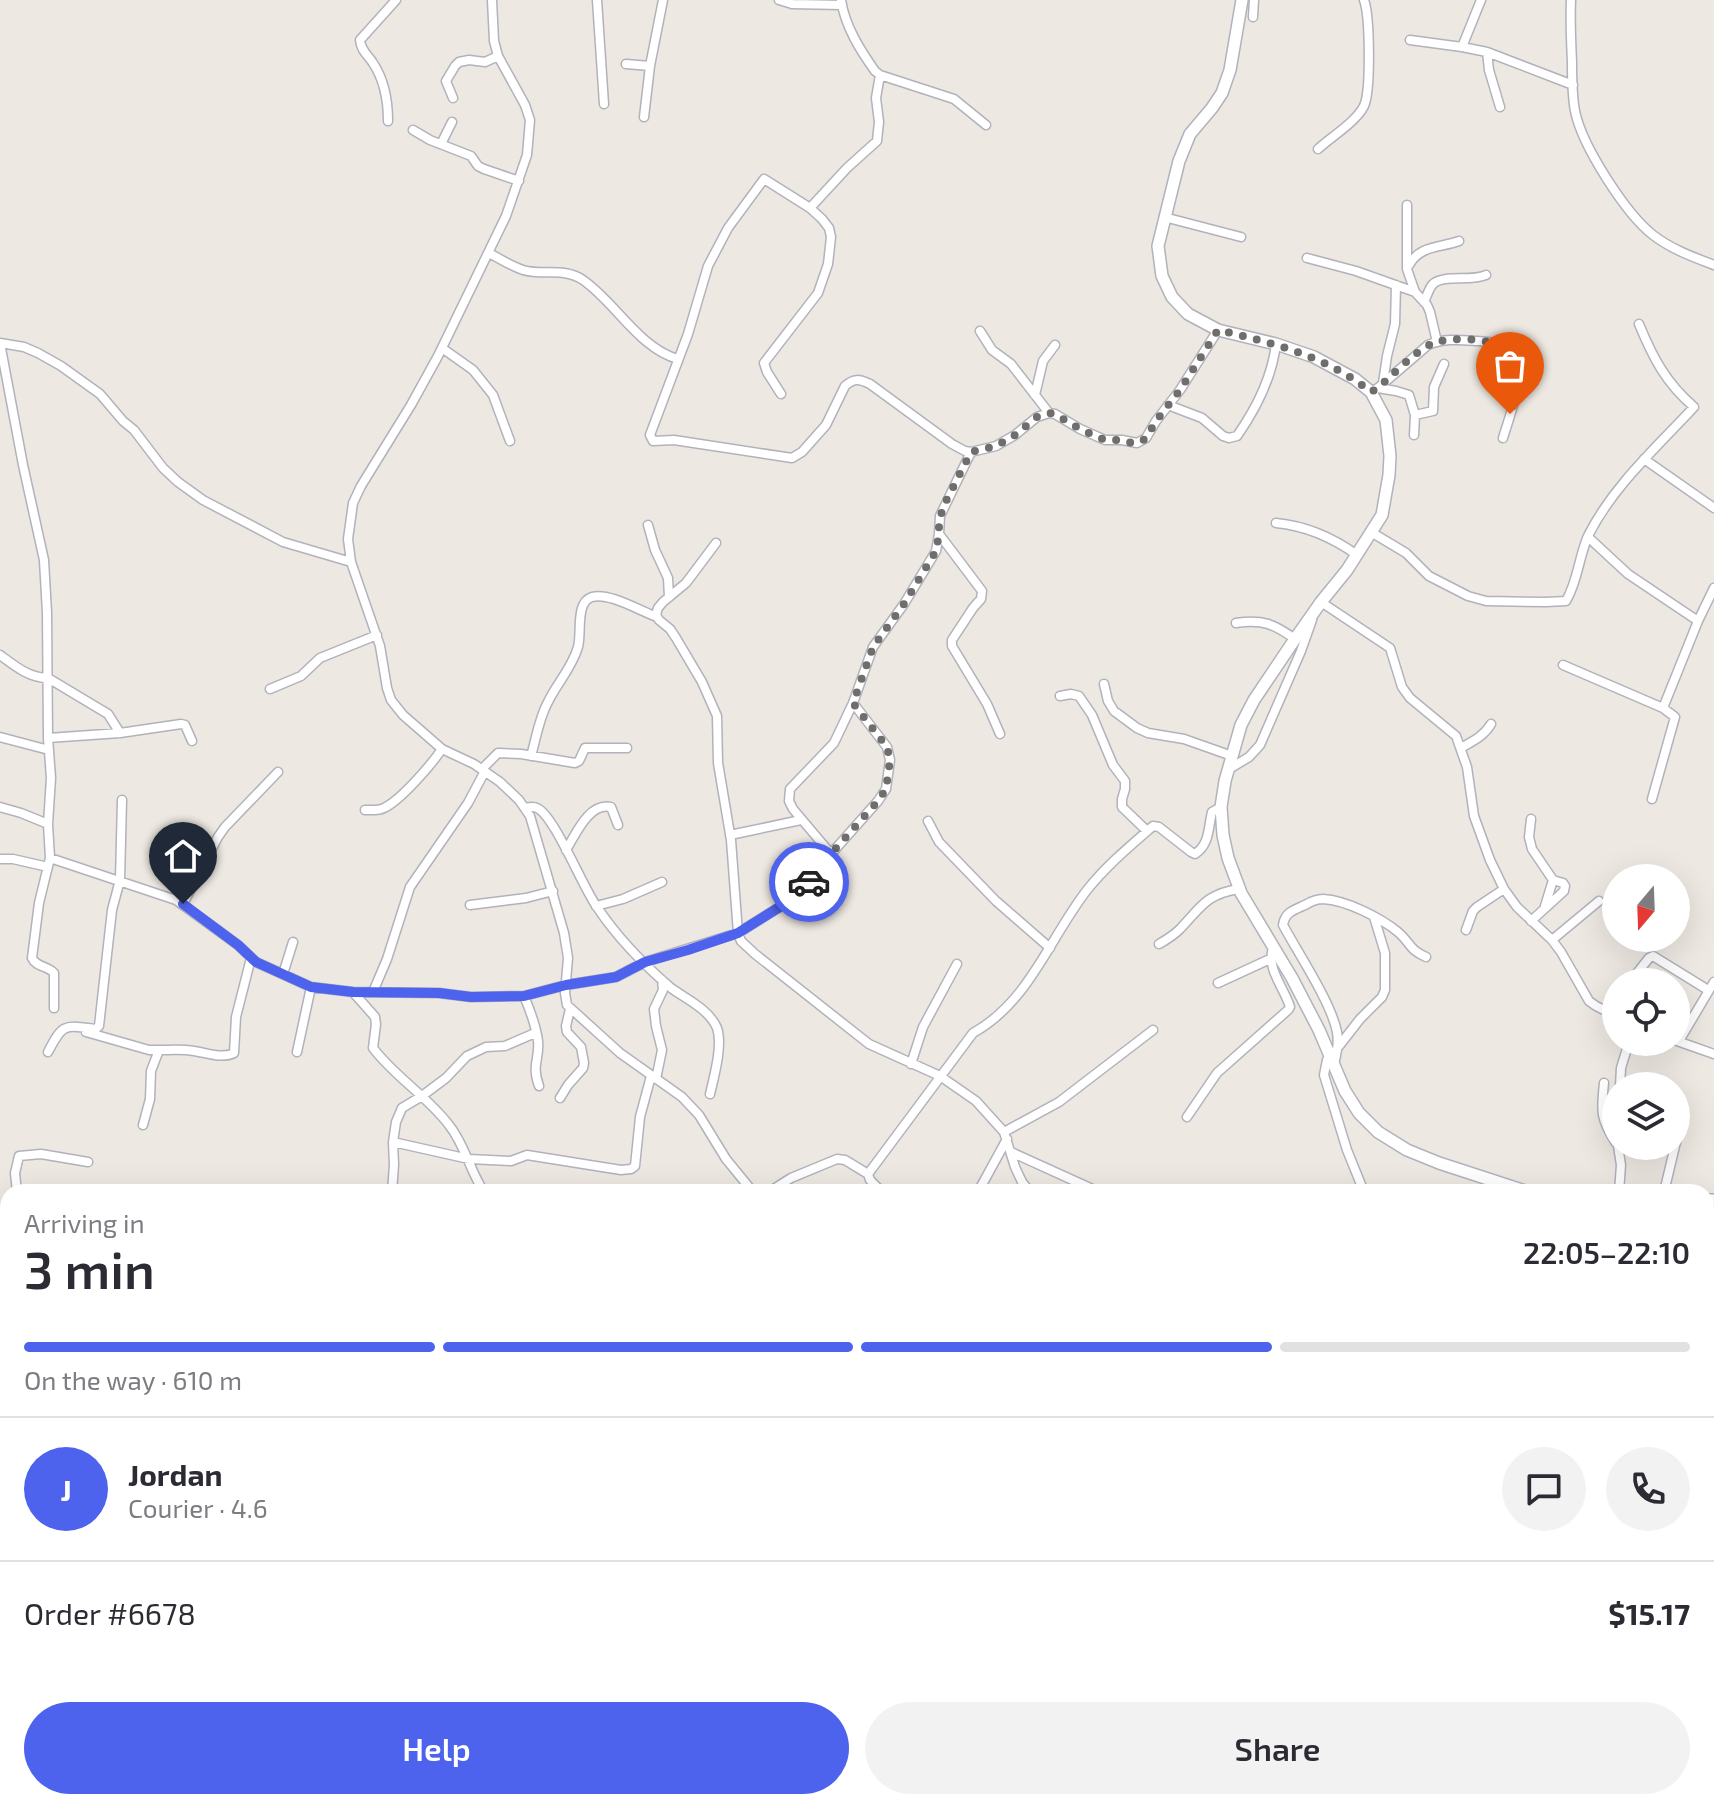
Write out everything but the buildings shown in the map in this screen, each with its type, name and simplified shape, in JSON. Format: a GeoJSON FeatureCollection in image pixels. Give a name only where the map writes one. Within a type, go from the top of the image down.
{"type":"FeatureCollection","features":[{"type":"Feature","properties":{"kind":"street"},"geometry":{"type":"LineString","coordinates":[[388,121],[384,83],[361,47],[360,40],[396,0]]}},
{"type":"Feature","properties":{"kind":"street"},"geometry":{"type":"LineString","coordinates":[[492,0],[494,41],[498,56],[525,105],[530,120],[529,146],[519,181],[489,253],[411,405],[366,476],[353,503],[348,539],[351,562],[377,635],[391,700],[403,715],[442,749],[483,770],[509,789],[533,823],[564,933],[568,958],[565,997],[570,1009],[620,1053],[674,1090],[699,1115],[726,1159],[746,1184]]}},
{"type":"Feature","properties":{"kind":"street"},"geometry":{"type":"LineString","coordinates":[[597,0],[604,104]]}},
{"type":"Feature","properties":{"kind":"street"},"geometry":{"type":"LineString","coordinates":[[644,117],[663,0]]}},
{"type":"Feature","properties":{"kind":"street"},"geometry":{"type":"LineString","coordinates":[[779,0],[792,4],[841,2],[856,41],[880,75],[954,99],[986,125]]}},
{"type":"Feature","properties":{"kind":"street"},"geometry":{"type":"LineString","coordinates":[[1242,0],[1230,70],[1222,93],[1190,134],[1179,161],[1158,246],[1162,276],[1172,297],[1188,314],[1218,330],[1276,344],[1314,357],[1377,388],[1409,395],[1415,415],[1414,435]]}},
{"type":"Feature","properties":{"kind":"street"},"geometry":{"type":"LineString","coordinates":[[1253,17],[1254,0]]}},
{"type":"Feature","properties":{"kind":"street"},"geometry":{"type":"LineString","coordinates":[[1318,149],[1354,119],[1365,104],[1368,16],[1364,0]]}},
{"type":"Feature","properties":{"kind":"street"},"geometry":{"type":"LineString","coordinates":[[1462,47],[1481,0]]}},
{"type":"Feature","properties":{"kind":"street"},"geometry":{"type":"LineString","coordinates":[[1571,0],[1575,112],[1605,176],[1627,207],[1655,237],[1714,265]]}},
{"type":"Feature","properties":{"kind":"street"},"geometry":{"type":"LineString","coordinates":[[1410,40],[1487,52],[1573,85]]}},
{"type":"Feature","properties":{"kind":"street"},"geometry":{"type":"LineString","coordinates":[[1487,52],[1500,107]]}},
{"type":"Feature","properties":{"kind":"street"},"geometry":{"type":"LineString","coordinates":[[453,98],[446,81],[455,66],[463,60],[485,62],[498,56]]}},
{"type":"Feature","properties":{"kind":"street"},"geometry":{"type":"LineString","coordinates":[[626,64],[650,66]]}},
{"type":"Feature","properties":{"kind":"street"},"geometry":{"type":"LineString","coordinates":[[810,208],[876,142],[879,122],[876,98],[880,75]]}},
{"type":"Feature","properties":{"kind":"street"},"geometry":{"type":"LineString","coordinates":[[441,144],[452,122]]}},
{"type":"Feature","properties":{"kind":"street"},"geometry":{"type":"LineString","coordinates":[[413,130],[471,156],[484,169],[519,181]]}},
{"type":"Feature","properties":{"kind":"street"},"geometry":{"type":"LineString","coordinates":[[781,394],[764,363],[815,297],[828,264],[831,237],[829,228],[810,208],[763,180],[728,228],[708,266],[688,334],[650,435],[653,441],[674,440],[792,458],[802,452],[826,425],[845,386],[858,379],[870,384],[952,444],[971,452],[996,446],[1037,417],[1049,413],[1105,440],[1137,443],[1146,438],[1218,330]]}},
{"type":"Feature","properties":{"kind":"street"},"geometry":{"type":"LineString","coordinates":[[1407,205],[1407,269],[1415,292],[1430,312],[1437,342]]}},
{"type":"Feature","properties":{"kind":"street"},"geometry":{"type":"LineString","coordinates":[[1164,217],[1241,237]]}},
{"type":"Feature","properties":{"kind":"street"},"geometry":{"type":"LineString","coordinates":[[1407,269],[1420,251],[1459,241]]}},
{"type":"Feature","properties":{"kind":"street"},"geometry":{"type":"LineString","coordinates":[[489,253],[524,270],[567,272],[580,278],[605,298],[654,347],[666,356],[678,359]]}},
{"type":"Feature","properties":{"kind":"street"},"geometry":{"type":"LineString","coordinates":[[1307,258],[1415,292]]}},
{"type":"Feature","properties":{"kind":"street"},"geometry":{"type":"LineString","coordinates":[[1424,302],[1431,286],[1438,281],[1475,279],[1486,275]]}},
{"type":"Feature","properties":{"kind":"street"},"geometry":{"type":"LineString","coordinates":[[1396,285],[1395,324],[1377,388],[1386,420],[1390,456],[1382,515],[1343,576],[1318,606],[1254,700],[1241,725],[1221,807],[1223,835],[1239,889],[1272,953],[1334,1056],[1345,1091],[1359,1113],[1378,1132],[1407,1150],[1503,1184]]}},
{"type":"Feature","properties":{"kind":"street"},"geometry":{"type":"LineString","coordinates":[[1371,532],[1406,553],[1429,576],[1468,596],[1486,601],[1566,601],[1588,537],[1617,491],[1694,407],[1670,383],[1652,356],[1639,324]]}},
{"type":"Feature","properties":{"kind":"street"},"geometry":{"type":"LineString","coordinates":[[980,331],[992,350],[1011,364],[1049,413]]}},
{"type":"Feature","properties":{"kind":"street"},"geometry":{"type":"LineString","coordinates":[[1377,388],[1428,345],[1437,342],[1491,342],[1506,347],[1518,357],[1521,370],[1503,438]]}},
{"type":"Feature","properties":{"kind":"street"},"geometry":{"type":"LineString","coordinates":[[54,1008],[54,973],[35,963],[32,958],[39,903],[49,862],[51,778],[44,560],[0,343],[38,353],[100,394],[134,430],[163,468],[203,500],[283,542],[351,562]]}},
{"type":"Feature","properties":{"kind":"street"},"geometry":{"type":"LineString","coordinates":[[1168,405],[1202,418],[1223,436],[1234,437],[1240,432],[1262,392],[1276,344]]}},
{"type":"Feature","properties":{"kind":"street"},"geometry":{"type":"LineString","coordinates":[[1035,395],[1043,361],[1055,345]]}},
{"type":"Feature","properties":{"kind":"street"},"geometry":{"type":"LineString","coordinates":[[442,348],[473,370],[493,395],[510,441]]}},
{"type":"Feature","properties":{"kind":"street"},"geometry":{"type":"LineString","coordinates":[[1415,415],[1433,411],[1434,387],[1444,364]]}},
{"type":"Feature","properties":{"kind":"street"},"geometry":{"type":"LineString","coordinates":[[831,854],[789,801],[790,789],[834,743],[853,703],[873,647],[936,551],[943,507],[971,452]]}},
{"type":"Feature","properties":{"kind":"street"},"geometry":{"type":"LineString","coordinates":[[1644,459],[1714,508]]}},
{"type":"Feature","properties":{"kind":"street"},"geometry":{"type":"LineString","coordinates":[[1276,523],[1299,525],[1336,540],[1357,555]]}},
{"type":"Feature","properties":{"kind":"street"},"geometry":{"type":"LineString","coordinates":[[648,525],[669,584],[669,597]]}},
{"type":"Feature","properties":{"kind":"street"},"geometry":{"type":"LineString","coordinates":[[939,534],[983,594],[952,640],[952,646],[987,704],[1000,734]]}},
{"type":"Feature","properties":{"kind":"street"},"geometry":{"type":"LineString","coordinates":[[1588,537],[1628,574],[1698,621]]}},
{"type":"Feature","properties":{"kind":"street"},"geometry":{"type":"LineString","coordinates":[[657,617],[658,608],[692,576],[716,543]]}},
{"type":"Feature","properties":{"kind":"street"},"geometry":{"type":"LineString","coordinates":[[1663,708],[1714,588]]}},
{"type":"Feature","properties":{"kind":"street"},"geometry":{"type":"LineString","coordinates":[[531,756],[547,703],[578,648],[580,610],[586,600],[594,596],[610,598],[657,617],[676,638],[716,711],[718,763],[730,835],[738,933],[746,947],[860,1037],[875,1047],[940,1076],[976,1101],[1006,1136],[1024,1184]]}},
{"type":"Feature","properties":{"kind":"street"},"geometry":{"type":"LineString","coordinates":[[1318,606],[1390,648],[1402,687],[1410,698],[1456,736],[1467,767],[1474,816],[1504,889],[1517,907],[1552,940],[1589,1001],[1602,1008]]}},
{"type":"Feature","properties":{"kind":"street"},"geometry":{"type":"LineString","coordinates":[[1229,769],[1249,757],[1260,745],[1318,606]]}},
{"type":"Feature","properties":{"kind":"street"},"geometry":{"type":"LineString","coordinates":[[1236,623],[1254,620],[1267,623],[1295,639]]}},
{"type":"Feature","properties":{"kind":"street"},"geometry":{"type":"LineString","coordinates":[[270,689],[301,676],[320,658],[377,635]]}},
{"type":"Feature","properties":{"kind":"street"},"geometry":{"type":"LineString","coordinates":[[0,655],[22,671],[48,678],[108,714],[120,733]]}},
{"type":"Feature","properties":{"kind":"street"},"geometry":{"type":"LineString","coordinates":[[1563,665],[1673,715],[1675,720],[1652,799]]}},
{"type":"Feature","properties":{"kind":"street"},"geometry":{"type":"LineString","coordinates":[[1104,684],[1114,711],[1137,728],[1184,739],[1232,756]]}},
{"type":"Feature","properties":{"kind":"street"},"geometry":{"type":"LineString","coordinates":[[1060,696],[1079,696],[1092,715],[1113,765],[1125,781],[1122,807],[1147,831]]}},
{"type":"Feature","properties":{"kind":"street"},"geometry":{"type":"LineString","coordinates":[[0,859],[49,862],[120,880],[183,904],[251,958],[311,987],[471,997],[524,996],[602,980],[628,972],[645,962],[738,933],[794,898],[886,789],[890,772],[887,747],[853,703]]}},
{"type":"Feature","properties":{"kind":"street"},"geometry":{"type":"LineString","coordinates":[[48,738],[120,733],[181,724],[185,725],[192,741]]}},
{"type":"Feature","properties":{"kind":"street"},"geometry":{"type":"LineString","coordinates":[[1461,748],[1478,739],[1491,724]]}},
{"type":"Feature","properties":{"kind":"street"},"geometry":{"type":"LineString","coordinates":[[0,737],[49,750]]}},
{"type":"Feature","properties":{"kind":"street"},"geometry":{"type":"LineString","coordinates":[[373,992],[410,887],[468,803],[483,770],[498,753],[575,763],[585,748],[627,748]]}},
{"type":"Feature","properties":{"kind":"street"},"geometry":{"type":"LineString","coordinates":[[365,810],[388,805],[442,749]]}},
{"type":"Feature","properties":{"kind":"street"},"geometry":{"type":"LineString","coordinates":[[183,904],[218,837],[278,772]]}},
{"type":"Feature","properties":{"kind":"street"},"geometry":{"type":"LineString","coordinates":[[48,1052],[58,1032],[69,1028],[96,1029],[99,1026],[112,910],[120,880],[122,800]]}},
{"type":"Feature","properties":{"kind":"street"},"geometry":{"type":"LineString","coordinates":[[0,807],[48,824]]}},
{"type":"Feature","properties":{"kind":"street"},"geometry":{"type":"LineString","coordinates":[[525,808],[535,807],[544,813],[557,831],[596,906],[630,950],[716,1026],[718,1045],[710,1094]]}},
{"type":"Feature","properties":{"kind":"street"},"geometry":{"type":"LineString","coordinates":[[566,850],[599,807],[611,807],[618,825]]}},
{"type":"Feature","properties":{"kind":"street"},"geometry":{"type":"LineString","coordinates":[[868,1174],[973,1033],[988,1025],[1021,992],[1087,890],[1117,858],[1153,826],[1159,827],[1195,854],[1208,840],[1212,812],[1221,807]]}},
{"type":"Feature","properties":{"kind":"street"},"geometry":{"type":"LineString","coordinates":[[1531,819],[1529,837],[1532,849],[1553,880],[1565,886],[1564,891],[1531,921]]}},
{"type":"Feature","properties":{"kind":"street"},"geometry":{"type":"LineString","coordinates":[[730,835],[801,820]]}},
{"type":"Feature","properties":{"kind":"street"},"geometry":{"type":"LineString","coordinates":[[928,821],[939,842],[996,901],[1050,948]]}},
{"type":"Feature","properties":{"kind":"street"},"geometry":{"type":"LineString","coordinates":[[1545,908],[1553,880]]}},
{"type":"Feature","properties":{"kind":"street"},"geometry":{"type":"LineString","coordinates":[[596,906],[623,899],[662,882]]}},
{"type":"Feature","properties":{"kind":"street"},"geometry":{"type":"LineString","coordinates":[[1159,944],[1180,930],[1192,913],[1216,895],[1239,889]]}},
{"type":"Feature","properties":{"kind":"street"},"geometry":{"type":"LineString","coordinates":[[1466,930],[1473,911],[1504,889]]}},
{"type":"Feature","properties":{"kind":"street"},"geometry":{"type":"LineString","coordinates":[[470,905],[526,898],[553,891]]}},
{"type":"Feature","properties":{"kind":"street"},"geometry":{"type":"LineString","coordinates":[[1334,1056],[1335,1026],[1324,999],[1283,925],[1289,912],[1321,899],[1341,903],[1374,917],[1402,935],[1411,950],[1426,957]]}},
{"type":"Feature","properties":{"kind":"street"},"geometry":{"type":"LineString","coordinates":[[1552,940],[1599,901]]}},
{"type":"Feature","properties":{"kind":"street"},"geometry":{"type":"LineString","coordinates":[[1361,1184],[1332,1108],[1324,1067],[1385,990],[1385,953],[1374,917]]}},
{"type":"Feature","properties":{"kind":"street"},"geometry":{"type":"LineString","coordinates":[[283,974],[293,942]]}},
{"type":"Feature","properties":{"kind":"street"},"geometry":{"type":"LineString","coordinates":[[628,972],[630,950]]}},
{"type":"Feature","properties":{"kind":"street"},"geometry":{"type":"LineString","coordinates":[[1218,983],[1272,953]]}},
{"type":"Feature","properties":{"kind":"street"},"geometry":{"type":"LineString","coordinates":[[1187,1117],[1217,1073],[1288,1010],[1289,1003],[1272,967],[1272,953]]}},
{"type":"Feature","properties":{"kind":"street"},"geometry":{"type":"LineString","coordinates":[[1641,968],[1653,956],[1676,968]]}},
{"type":"Feature","properties":{"kind":"street"},"geometry":{"type":"LineString","coordinates":[[69,1028],[149,1050],[232,1055],[236,1017],[251,958]]}},
{"type":"Feature","properties":{"kind":"street"},"geometry":{"type":"LineString","coordinates":[[911,1064],[923,1027],[957,964]]}},
{"type":"Feature","properties":{"kind":"street"},"geometry":{"type":"LineString","coordinates":[[1690,975],[1711,986],[1690,1020]]}},
{"type":"Feature","properties":{"kind":"street"},"geometry":{"type":"LineString","coordinates":[[393,1142],[469,1159],[511,1161],[527,1155],[631,1169],[635,1166],[640,1117],[662,1050],[654,1009],[663,990],[662,979]]}},
{"type":"Feature","properties":{"kind":"street"},"geometry":{"type":"LineString","coordinates":[[297,1052],[311,987]]}},
{"type":"Feature","properties":{"kind":"street"},"geometry":{"type":"LineString","coordinates":[[353,992],[375,1017],[373,1048],[451,1128],[479,1184]]}},
{"type":"Feature","properties":{"kind":"street"},"geometry":{"type":"LineString","coordinates":[[524,996],[538,1043],[534,1072],[539,1086]]}},
{"type":"Feature","properties":{"kind":"street"},"geometry":{"type":"LineString","coordinates":[[560,1098],[584,1066],[581,1047],[567,1032],[566,1020],[570,1009]]}},
{"type":"Feature","properties":{"kind":"street"},"geometry":{"type":"LineString","coordinates":[[982,1184],[1006,1136],[1059,1102],[1153,1030]]}},
{"type":"Feature","properties":{"kind":"street"},"geometry":{"type":"LineString","coordinates":[[393,1184],[393,1142],[400,1111],[446,1078],[467,1056],[486,1047],[505,1046],[535,1033]]}},
{"type":"Feature","properties":{"kind":"street"},"geometry":{"type":"LineString","coordinates":[[1690,1046],[1714,1054]]}},
{"type":"Feature","properties":{"kind":"street"},"geometry":{"type":"LineString","coordinates":[[143,1125],[151,1090],[151,1071],[159,1050]]}},
{"type":"Feature","properties":{"kind":"street"},"geometry":{"type":"LineString","coordinates":[[1011,1152],[1081,1184]]}},
{"type":"Feature","properties":{"kind":"street"},"geometry":{"type":"LineString","coordinates":[[16,1184],[19,1156],[41,1154],[88,1162]]}},
{"type":"Feature","properties":{"kind":"street"},"geometry":{"type":"LineString","coordinates":[[782,1184],[837,1159],[845,1160],[868,1174],[874,1184]]}},
{"type":"Feature","properties":{"kind":"street"},"geometry":{"type":"LineString","coordinates":[[1620,1160],[1620,1184]]}},
{"type":"Feature","properties":{"kind":"street"},"geometry":{"type":"LineString","coordinates":[[1666,1184],[1672,1160]]}},
{"type":"Feature","properties":{"kind":"way so far"},"geometry":{"type":"LineString","coordinates":[[809,882],[886,789],[890,772],[887,747],[853,703],[873,647],[936,551],[943,507],[971,452],[996,446],[1037,417],[1049,413],[1105,440],[1141,442],[1180,390],[1218,330],[1314,357],[1355,379],[1371,392],[1428,345],[1446,340],[1491,342],[1506,347],[1518,357],[1521,370],[1510,414]]}},
{"type":"Feature","properties":{"kind":"route"},"geometry":{"type":"LineString","coordinates":[[183,904],[256,962],[311,987],[471,997],[524,996],[623,975],[645,962],[738,933],[794,898],[809,882]]}}]}
